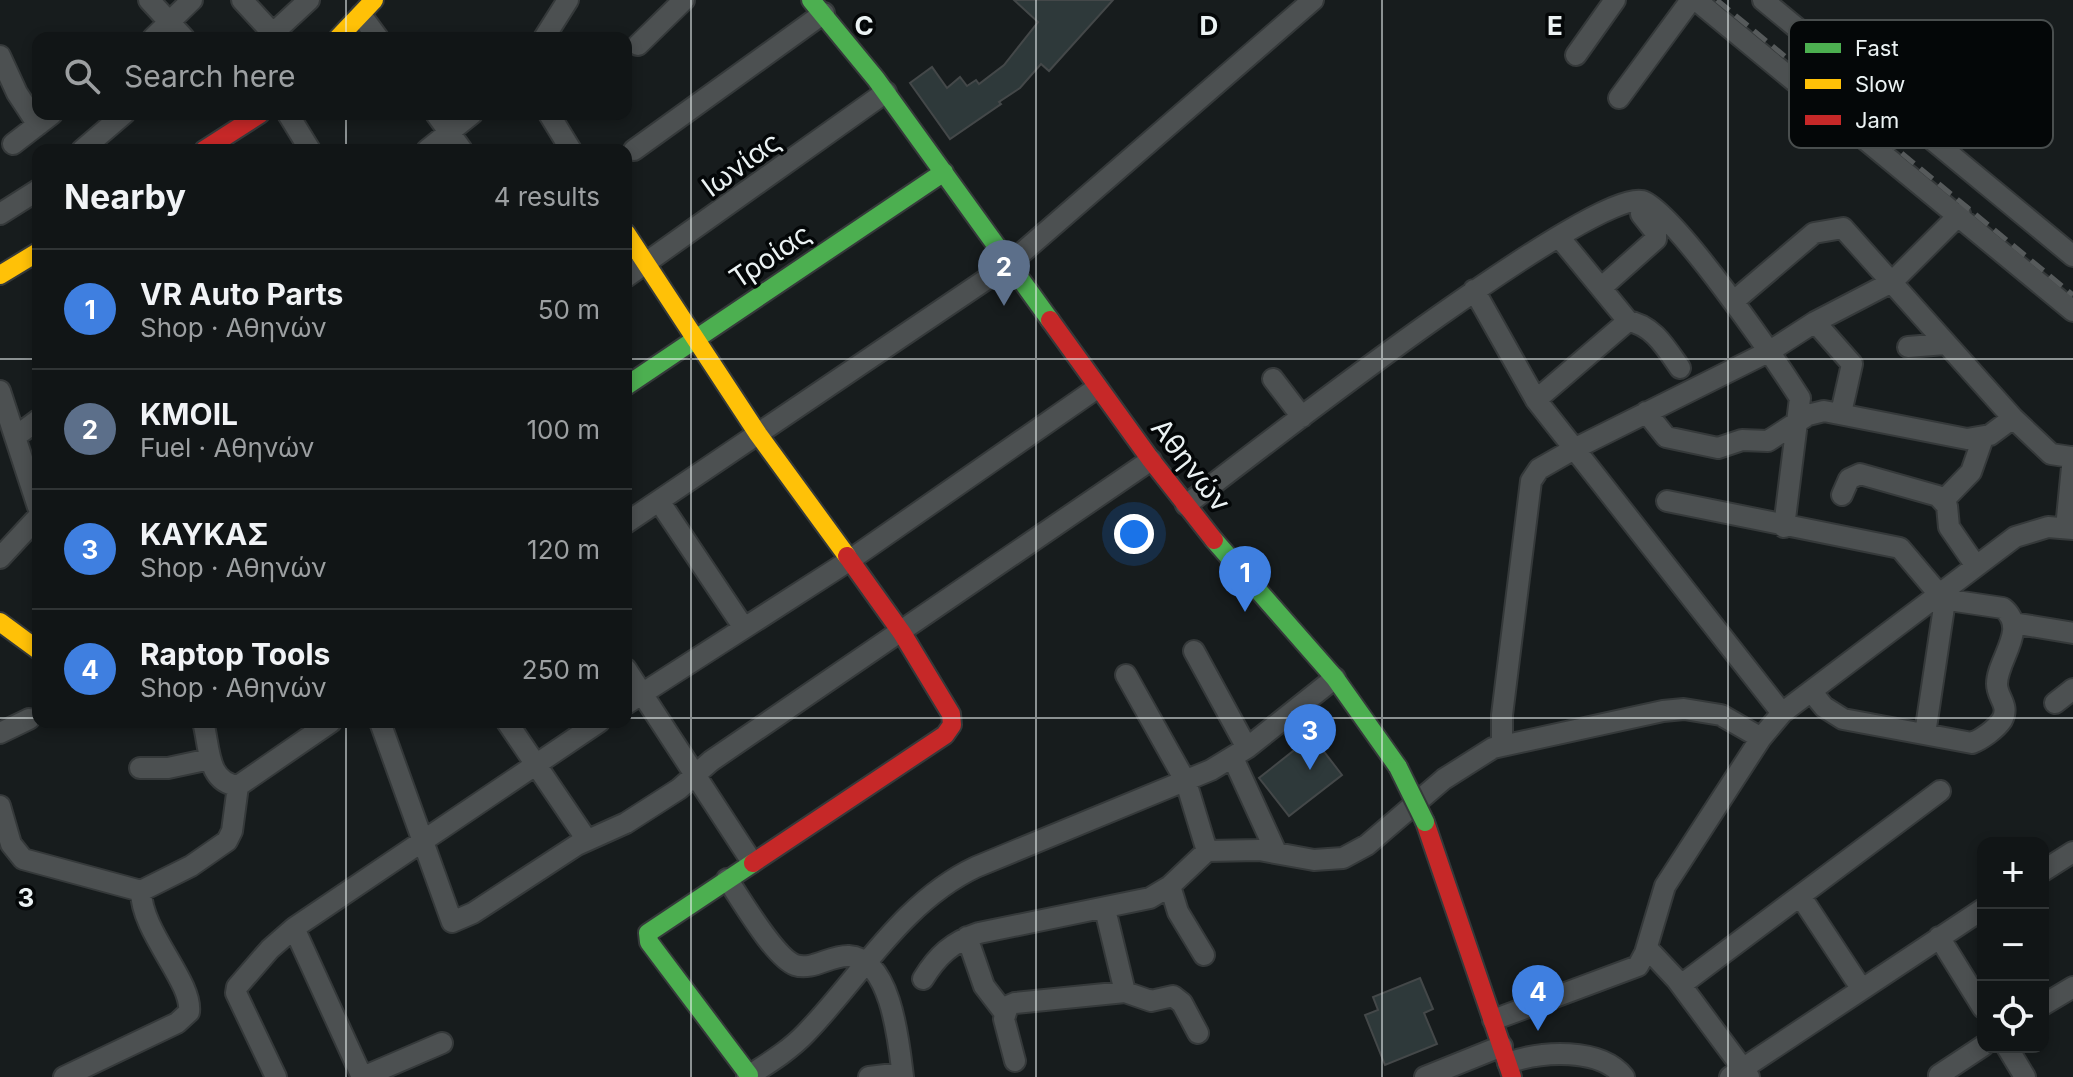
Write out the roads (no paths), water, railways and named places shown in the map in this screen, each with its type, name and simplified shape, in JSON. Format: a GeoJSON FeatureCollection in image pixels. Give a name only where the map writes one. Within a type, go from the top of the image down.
{"type":"FeatureCollection","features":[{"type":"Feature","properties":{"kind":"street"},"geometry":{"type":"LineString","coordinates":[[149,0],[177,31],[192,0]]}},
{"type":"Feature","properties":{"kind":"street"},"geometry":{"type":"LineString","coordinates":[[242,0],[269,32]]}},
{"type":"Feature","properties":{"kind":"street"},"geometry":{"type":"LineString","coordinates":[[278,32],[309,0]]}},
{"type":"Feature","properties":{"kind":"street"},"geometry":{"type":"LineString","coordinates":[[548,32],[568,0]]}},
{"type":"Feature","properties":{"kind":"street"},"geometry":{"type":"LineString","coordinates":[[638,45],[684,0]]}},
{"type":"Feature","properties":{"kind":"street"},"geometry":{"type":"LineString","coordinates":[[632,519],[1009,264],[1313,0]]}},
{"type":"Feature","properties":{"kind":"street"},"geometry":{"type":"LineString","coordinates":[[1576,55],[1615,0]]}},
{"type":"Feature","properties":{"kind":"street"},"geometry":{"type":"LineString","coordinates":[[1619,98],[1694,0],[1789,76]]}},
{"type":"Feature","properties":{"kind":"street"},"geometry":{"type":"LineString","coordinates":[[1763,0],[1789,22]]}},
{"type":"Feature","properties":{"kind":"street"},"geometry":{"type":"LineString","coordinates":[[634,150],[817,6]]}},
{"type":"Feature","properties":{"kind":"street","name":"Αθηνών"},"geometry":{"type":"LineString","coordinates":[[817,6],[886,92],[1151,460],[1335,678],[1398,767],[1425,822],[1507,1062]]}},
{"type":"Feature","properties":{"kind":"street"},"geometry":{"type":"LineString","coordinates":[[344,32],[368,7],[376,32]]}},
{"type":"Feature","properties":{"kind":"street"},"geometry":{"type":"LineString","coordinates":[[0,56],[17,93],[32,107]]}},
{"type":"Feature","properties":{"kind":"street","name":"Ιωνίας"},"geometry":{"type":"LineString","coordinates":[[632,273],[886,92]]}},
{"type":"Feature","properties":{"kind":"street"},"geometry":{"type":"LineString","coordinates":[[13,144],[44,120]]}},
{"type":"Feature","properties":{"kind":"street"},"geometry":{"type":"LineString","coordinates":[[89,144],[117,120]]}},
{"type":"Feature","properties":{"kind":"street"},"geometry":{"type":"LineString","coordinates":[[292,120],[306,144]]}},
{"type":"Feature","properties":{"kind":"street"},"geometry":{"type":"LineString","coordinates":[[440,120],[458,144]]}},
{"type":"Feature","properties":{"kind":"street"},"geometry":{"type":"LineString","coordinates":[[435,144],[465,120]]}},
{"type":"Feature","properties":{"kind":"street"},"geometry":{"type":"LineString","coordinates":[[553,120],[567,144]]}},
{"type":"Feature","properties":{"kind":"street"},"geometry":{"type":"LineString","coordinates":[[211,144],[238,121]]}},
{"type":"Feature","properties":{"kind":"street"},"geometry":{"type":"LineString","coordinates":[[1878,148],[2073,311]]}},
{"type":"Feature","properties":{"kind":"street"},"geometry":{"type":"LineString","coordinates":[[1938,148],[2073,256]]}},
{"type":"Feature","properties":{"kind":"street","name":"Τροίας"},"geometry":{"type":"LineString","coordinates":[[632,382],[944,172]]}},
{"type":"Feature","properties":{"kind":"street"},"geometry":{"type":"LineString","coordinates":[[0,214],[32,194]]}},
{"type":"Feature","properties":{"kind":"street"},"geometry":{"type":"LineString","coordinates":[[1186,505],[1474,290],[1605,209],[1629,199],[1645,201],[1665,219],[1734,301],[1800,398],[1784,527]]}},
{"type":"Feature","properties":{"kind":"street"},"geometry":{"type":"LineString","coordinates":[[1601,288],[1656,239],[1656,233],[1641,214]]}},
{"type":"Feature","properties":{"kind":"street"},"geometry":{"type":"LineString","coordinates":[[1502,745],[1502,715],[1531,481],[1539,469],[1770,351],[1815,322],[1892,282],[1960,214]]}},
{"type":"Feature","properties":{"kind":"street"},"geometry":{"type":"LineString","coordinates":[[1493,1020],[1622,975],[1639,965],[1665,886],[1761,738],[1782,713],[2015,537],[2048,527],[2070,529],[2072,457],[2051,454],[2013,418],[1843,228],[1832,227],[1809,237],[1734,301]]}},
{"type":"Feature","properties":{"kind":"street"},"geometry":{"type":"LineString","coordinates":[[1559,237],[1628,321],[1639,323],[1659,338],[1680,368]]}},
{"type":"Feature","properties":{"kind":"street"},"geometry":{"type":"LineString","coordinates":[[632,242],[758,434],[902,633],[951,714],[952,725],[945,735],[648,933],[649,942],[748,1076],[804,1036],[916,908],[951,880],[1186,782],[1240,753],[1335,678]]}},
{"type":"Feature","properties":{"kind":"street"},"geometry":{"type":"LineString","coordinates":[[0,275],[32,256]]}},
{"type":"Feature","properties":{"kind":"street"},"geometry":{"type":"LineString","coordinates":[[1474,290],[1536,400],[1782,713]]}},
{"type":"Feature","properties":{"kind":"street"},"geometry":{"type":"LineString","coordinates":[[1536,400],[1628,321]]}},
{"type":"Feature","properties":{"kind":"street"},"geometry":{"type":"LineString","coordinates":[[1815,322],[1852,364],[1841,413]]}},
{"type":"Feature","properties":{"kind":"street"},"geometry":{"type":"LineString","coordinates":[[1908,347],[1945,344]]}},
{"type":"Feature","properties":{"kind":"street"},"geometry":{"type":"LineString","coordinates":[[1273,379],[1302,417]]}},
{"type":"Feature","properties":{"kind":"street"},"geometry":{"type":"LineString","coordinates":[[752,862],[694,776],[634,698],[851,560],[1097,388]]}},
{"type":"Feature","properties":{"kind":"street"},"geometry":{"type":"LineString","coordinates":[[0,391],[32,489]]}},
{"type":"Feature","properties":{"kind":"street"},"geometry":{"type":"LineString","coordinates":[[1646,412],[1666,437],[1718,448],[1742,440],[1768,441],[1816,412],[1841,413],[1967,439],[1983,438],[2000,430],[2013,418]]}},
{"type":"Feature","properties":{"kind":"street"},"geometry":{"type":"LineString","coordinates":[[15,437],[32,424]]}},
{"type":"Feature","properties":{"kind":"street"},"geometry":{"type":"LineString","coordinates":[[1943,501],[1971,472],[1983,438]]}},
{"type":"Feature","properties":{"kind":"street"},"geometry":{"type":"LineString","coordinates":[[382,728],[452,922],[473,913],[587,840],[626,823],[711,761],[1151,460]]}},
{"type":"Feature","properties":{"kind":"street"},"geometry":{"type":"LineString","coordinates":[[1842,495],[1849,479],[1860,474],[1930,493],[1943,501],[1949,527],[1976,566]]}},
{"type":"Feature","properties":{"kind":"street"},"geometry":{"type":"LineString","coordinates":[[659,501],[744,628]]}},
{"type":"Feature","properties":{"kind":"street"},"geometry":{"type":"LineString","coordinates":[[1667,501],[1900,548],[1940,596],[1943,625],[1925,734]]}},
{"type":"Feature","properties":{"kind":"street"},"geometry":{"type":"LineString","coordinates":[[0,558],[32,523]]}},
{"type":"Feature","properties":{"kind":"street"},"geometry":{"type":"LineString","coordinates":[[1811,691],[1824,707],[1843,719],[1972,743],[2000,723],[2005,708],[1997,685],[2000,662],[2012,643],[2013,623],[2003,608],[1940,596]]}},
{"type":"Feature","properties":{"kind":"street"},"geometry":{"type":"LineString","coordinates":[[0,622],[32,646]]}},
{"type":"Feature","properties":{"kind":"street"},"geometry":{"type":"LineString","coordinates":[[2013,623],[2073,633]]}},
{"type":"Feature","properties":{"kind":"street"},"geometry":{"type":"LineString","coordinates":[[1194,651],[1240,753],[1276,852]]}},
{"type":"Feature","properties":{"kind":"street"},"geometry":{"type":"LineString","coordinates":[[1126,675],[1186,782],[1207,851]]}},
{"type":"Feature","properties":{"kind":"street"},"geometry":{"type":"LineString","coordinates":[[2055,703],[2073,689]]}},
{"type":"Feature","properties":{"kind":"street"},"geometry":{"type":"LineString","coordinates":[[923,979],[945,950],[967,937],[1150,898],[1170,886],[1207,851],[1276,852],[1314,860],[1349,856],[1367,845],[1444,779],[1502,745],[1684,709],[1721,715],[1761,738]]}},
{"type":"Feature","properties":{"kind":"street"},"geometry":{"type":"LineString","coordinates":[[0,733],[29,719]]}},
{"type":"Feature","properties":{"kind":"street"},"geometry":{"type":"LineString","coordinates":[[204,728],[210,759],[219,779],[238,786]]}},
{"type":"Feature","properties":{"kind":"street"},"geometry":{"type":"LineString","coordinates":[[0,806],[11,844],[23,859],[141,891],[191,866],[227,841],[232,831],[238,786],[322,728]]}},
{"type":"Feature","properties":{"kind":"street"},"geometry":{"type":"LineString","coordinates":[[511,728],[587,840]]}},
{"type":"Feature","properties":{"kind":"street"},"geometry":{"type":"LineString","coordinates":[[276,1077],[236,993],[237,987],[270,949],[294,928],[590,728]]}},
{"type":"Feature","properties":{"kind":"street"},"geometry":{"type":"LineString","coordinates":[[140,768],[168,768],[210,759]]}},
{"type":"Feature","properties":{"kind":"street"},"geometry":{"type":"LineString","coordinates":[[1681,985],[1940,791]]}},
{"type":"Feature","properties":{"kind":"street"},"geometry":{"type":"LineString","coordinates":[[2049,867],[2073,852]]}},
{"type":"Feature","properties":{"kind":"street"},"geometry":{"type":"LineString","coordinates":[[727,879],[780,954],[792,964],[806,967],[852,956],[866,962],[892,1006],[903,1075],[869,1077]]}},
{"type":"Feature","properties":{"kind":"street"},"geometry":{"type":"LineString","coordinates":[[1170,886],[1178,912],[1204,955]]}},
{"type":"Feature","properties":{"kind":"street"},"geometry":{"type":"LineString","coordinates":[[64,1077],[177,1023],[189,1012],[186,995],[143,911],[141,891]]}},
{"type":"Feature","properties":{"kind":"street"},"geometry":{"type":"LineString","coordinates":[[1801,897],[1861,988]]}},
{"type":"Feature","properties":{"kind":"street"},"geometry":{"type":"LineString","coordinates":[[1105,909],[1125,992]]}},
{"type":"Feature","properties":{"kind":"street"},"geometry":{"type":"LineString","coordinates":[[1647,948],[1681,985],[1740,1074],[1861,988],[1977,913]]}},
{"type":"Feature","properties":{"kind":"street"},"geometry":{"type":"LineString","coordinates":[[294,928],[363,1077],[442,1043]]}},
{"type":"Feature","properties":{"kind":"street"},"geometry":{"type":"LineString","coordinates":[[967,937],[984,986],[1004,1012],[1015,1061]]}},
{"type":"Feature","properties":{"kind":"street"},"geometry":{"type":"LineString","coordinates":[[1939,937],[1977,998]]}},
{"type":"Feature","properties":{"kind":"street"},"geometry":{"type":"LineString","coordinates":[[2049,1001],[2073,987]]}},
{"type":"Feature","properties":{"kind":"street"},"geometry":{"type":"LineString","coordinates":[[1004,1012],[1015,1003],[1125,992],[1145,1000],[1179,999],[1198,1033]]}},
{"type":"Feature","properties":{"kind":"street"},"geometry":{"type":"LineString","coordinates":[[1939,1075],[1977,1050]]}},
{"type":"Feature","properties":{"kind":"street"},"geometry":{"type":"LineString","coordinates":[[2011,1053],[2025,1077]]}},
{"type":"Feature","properties":{"kind":"street"},"geometry":{"type":"LineString","coordinates":[[1425,1077],[1531,1056],[1586,1056],[1608,1063],[1624,1077]]}},
{"type":"Feature","properties":{"kind":"railway"},"geometry":{"type":"LineString","coordinates":[[1717,0],[1789,60]]}},
{"type":"Feature","properties":{"kind":"railway"},"geometry":{"type":"LineString","coordinates":[[1896,148],[2073,295]]}},
{"type":"Feature","properties":{"kind":"place","name":"KMOIL"},"geometry":{"type":"Point","coordinates":[1004,306]}},
{"type":"Feature","properties":{"kind":"place","name":"VR Auto Parts"},"geometry":{"type":"Point","coordinates":[1245,612]}},
{"type":"Feature","properties":{"kind":"place","name":"ΚΑΥΚΑΣ"},"geometry":{"type":"Point","coordinates":[1310,770]}},
{"type":"Feature","properties":{"kind":"place","name":"Raptop Tools"},"geometry":{"type":"Point","coordinates":[1538,1031]}}]}
